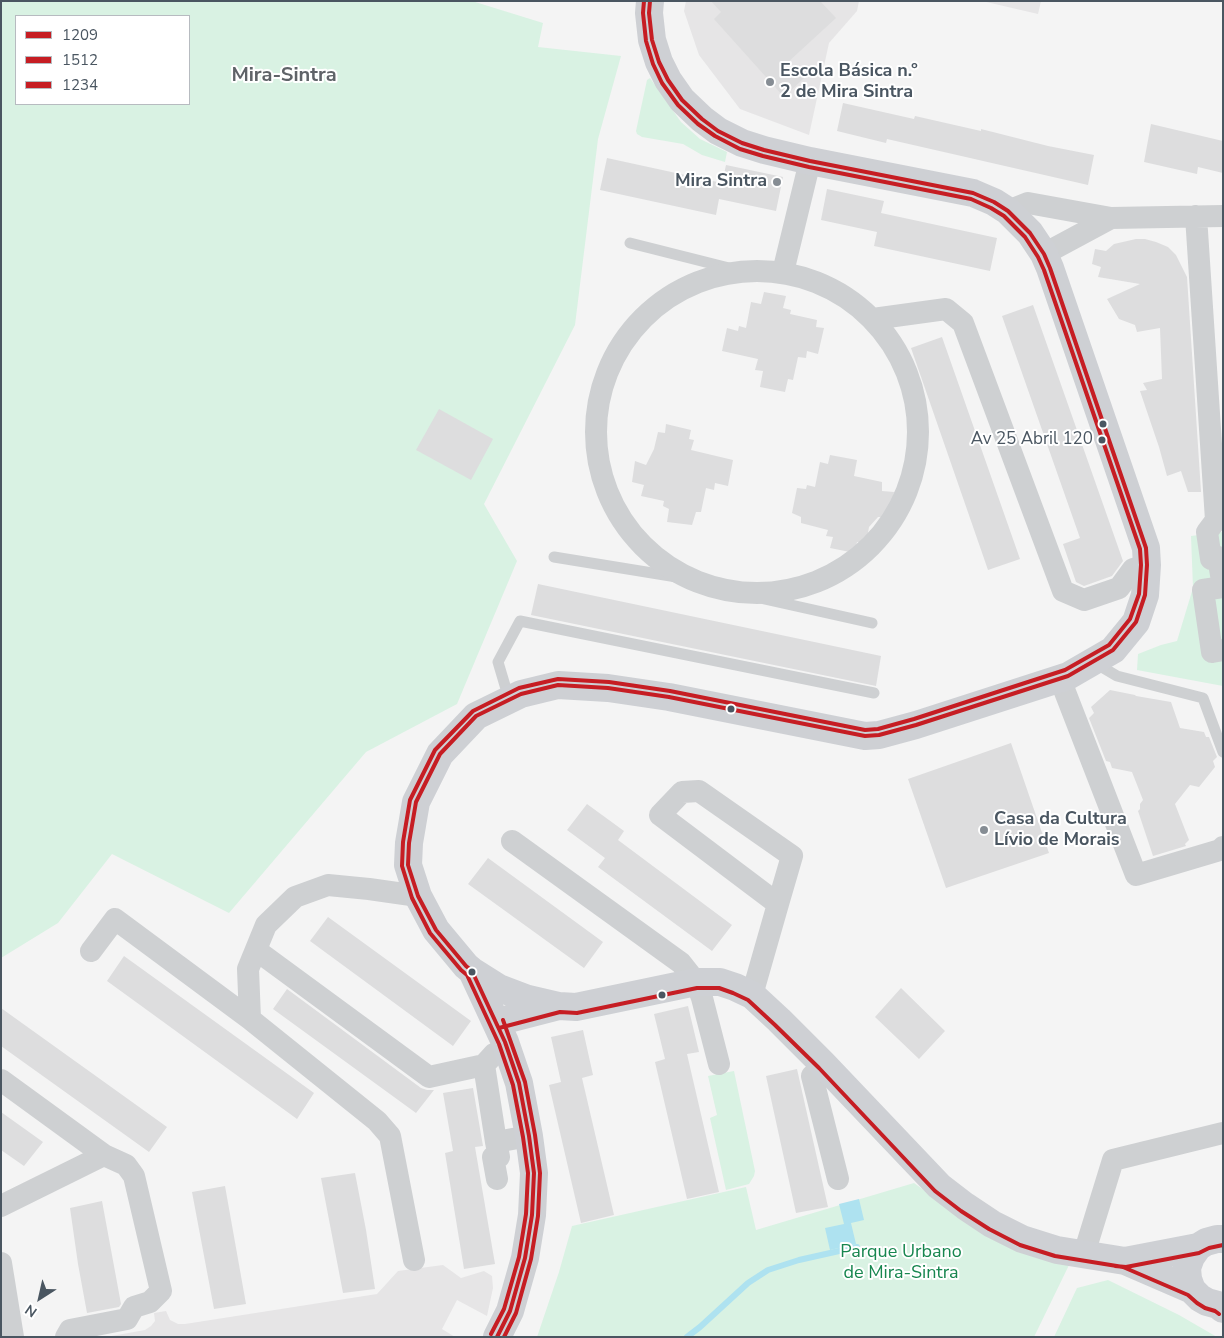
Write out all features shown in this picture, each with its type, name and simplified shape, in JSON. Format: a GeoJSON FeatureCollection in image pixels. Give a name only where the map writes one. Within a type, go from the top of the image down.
{"type":"FeatureCollection","features":[{"type":"Feature","properties":{"kind":"street"},"geometry":{"type":"LineString","coordinates":[[650,1],[649,13],[652,40],[659,62],[668,80],[682,100],[718,131],[742,143],[764,150],[973,194],[994,202],[1008,211],[1030,233],[1044,254],[1050,268],[1146,548],[1145,595],[1136,622],[1113,650],[1068,676],[879,735],[865,736],[669,697],[608,688],[558,686],[509,699],[476,716],[440,754],[416,802],[409,843],[408,866],[418,896],[436,930],[466,966],[500,988],[528,999],[559,1006],[576,1007],[696,982],[720,982],[752,995],[823,1064],[939,1186],[992,1224],[1022,1239],[1057,1250],[1125,1261],[1192,1290],[1207,1302],[1221,1306]]}},
{"type":"Feature","properties":{"kind":"street"},"geometry":{"type":"LineString","coordinates":[[783,272],[810,161]]}},
{"type":"Feature","properties":{"kind":"street"},"geometry":{"type":"LineString","coordinates":[[1008,211],[1028,203],[1111,218],[1223,216]]}},
{"type":"Feature","properties":{"kind":"street"},"geometry":{"type":"LineString","coordinates":[[1196,216],[1216,520],[1207,532],[1211,558],[1218,557],[1223,587],[1203,590],[1212,652],[1223,650]]}},
{"type":"Feature","properties":{"kind":"street"},"geometry":{"type":"LineString","coordinates":[[1044,254],[1111,218]]}},
{"type":"Feature","properties":{"kind":"street"},"geometry":{"type":"LineString","coordinates":[[741,271],[783,272],[832,288],[873,319],[901,358],[917,404],[918,452],[905,499],[879,539],[845,569],[813,584],[778,593],[733,592],[690,579],[651,554],[616,512],[598,460],[597,405],[616,353],[638,321],[668,296],[703,279],[741,271]]}},
{"type":"Feature","properties":{"kind":"street"},"geometry":{"type":"LineString","coordinates":[[873,319],[946,309],[963,324],[1063,591],[1084,600],[1118,588],[1133,569],[1147,565]]}},
{"type":"Feature","properties":{"kind":"street"},"geometry":{"type":"LineString","coordinates":[[1060,679],[1136,875],[1220,850],[1223,847]]}},
{"type":"Feature","properties":{"kind":"street"},"geometry":{"type":"LineString","coordinates":[[752,995],[792,856],[700,790],[682,792],[660,815],[778,904]]}},
{"type":"Feature","properties":{"kind":"street"},"geometry":{"type":"LineString","coordinates":[[512,841],[681,963],[696,982],[719,1064]]}},
{"type":"Feature","properties":{"kind":"street"},"geometry":{"type":"LineString","coordinates":[[250,1019],[248,969],[266,925],[295,897],[328,885],[418,896]]}},
{"type":"Feature","properties":{"kind":"street"},"geometry":{"type":"LineString","coordinates":[[91,950],[114,919],[250,1019],[377,1120],[390,1136],[414,1260]]}},
{"type":"Feature","properties":{"kind":"street"},"geometry":{"type":"LineString","coordinates":[[256,950],[429,1077],[484,1065]]}},
{"type":"Feature","properties":{"kind":"street"},"geometry":{"type":"LineString","coordinates":[[472,971],[501,1032],[519,1083],[534,1173],[532,1215],[525,1258],[510,1311],[497,1337]]}},
{"type":"Feature","properties":{"kind":"street"},"geometry":{"type":"LineString","coordinates":[[497,1179],[493,1157],[499,1157],[484,1065],[501,1032],[559,1006]]}},
{"type":"Feature","properties":{"kind":"street"},"geometry":{"type":"LineString","coordinates":[[812,1076],[838,1179]]}},
{"type":"Feature","properties":{"kind":"street"},"geometry":{"type":"LineString","coordinates":[[1,1080],[104,1155],[126,1164],[134,1176],[161,1291],[150,1302],[134,1307],[127,1319],[70,1330],[66,1337]]}},
{"type":"Feature","properties":{"kind":"street"},"geometry":{"type":"LineString","coordinates":[[1084,1254],[1112,1160],[1223,1132]]}},
{"type":"Feature","properties":{"kind":"street"},"geometry":{"type":"LineString","coordinates":[[496,1142],[529,1136]]}},
{"type":"Feature","properties":{"kind":"street"},"geometry":{"type":"LineString","coordinates":[[1,1206],[104,1155]]}},
{"type":"Feature","properties":{"kind":"street"},"geometry":{"type":"LineString","coordinates":[[1125,1261],[1210,1244]]}},
{"type":"Feature","properties":{"kind":"street"},"geometry":{"type":"LineString","coordinates":[[1192,1290],[1187,1268],[1191,1257],[1210,1244]]}},
{"type":"Feature","properties":{"kind":"street"},"geometry":{"type":"LineString","coordinates":[[1,1263],[13,1337]]}},
{"type":"Feature","properties":{"kind":"lane"},"geometry":{"type":"LineString","coordinates":[[630,243],[741,271]]}},
{"type":"Feature","properties":{"kind":"lane"},"geometry":{"type":"LineString","coordinates":[[554,557],[690,579]]}},
{"type":"Feature","properties":{"kind":"lane"},"geometry":{"type":"LineString","coordinates":[[733,592],[872,623]]}},
{"type":"Feature","properties":{"kind":"lane"},"geometry":{"type":"LineString","coordinates":[[509,699],[498,662],[520,621],[874,693]]}},
{"type":"Feature","properties":{"kind":"lane"},"geometry":{"type":"LineString","coordinates":[[1094,662],[1117,676],[1203,698],[1223,752]]}},
{"type":"Feature","properties":{"kind":"shaded area","name":"Escola Básica n.º 2 de Mira Sintra"},"geometry":{"type":"Polygon","coordinates":[[[686,1],[859,1],[857,11],[829,43],[809,135],[740,109],[699,55],[684,11],[686,1]]]}},
{"type":"Feature","properties":{"kind":"shaded area"},"geometry":{"type":"Polygon","coordinates":[[[982,1],[1041,1],[1038,14],[982,1]]]}},
{"type":"Feature","properties":{"kind":"shaded area"},"geometry":{"type":"Polygon","coordinates":[[[443,1265],[461,1278],[484,1271],[492,1276],[493,1288],[487,1316],[457,1300],[442,1329],[455,1337],[106,1337],[145,1330],[155,1321],[154,1313],[166,1311],[170,1320],[178,1324],[185,1324],[377,1294],[398,1271],[443,1265]]]}},
{"type":"Feature","properties":{"kind":"green space"},"geometry":{"type":"Polygon","coordinates":[[[1,1],[472,1],[543,23],[538,47],[621,56],[598,139],[575,325],[484,504],[517,561],[457,704],[366,752],[229,913],[112,854],[58,923],[1,958],[1,1]]]}},
{"type":"Feature","properties":{"kind":"green space"},"geometry":{"type":"Polygon","coordinates":[[[650,78],[681,122],[700,139],[727,152],[725,162],[702,155],[683,144],[642,137],[637,134],[636,131],[647,80],[650,78]]]}},
{"type":"Feature","properties":{"kind":"green space"},"geometry":{"type":"Polygon","coordinates":[[[1223,532],[1223,686],[1137,670],[1138,654],[1177,641],[1193,588],[1191,536],[1223,532]]]}},
{"type":"Feature","properties":{"kind":"green space"},"geometry":{"type":"Polygon","coordinates":[[[734,1071],[755,1171],[749,1184],[726,1190],[710,1118],[717,1115],[708,1076],[734,1071]]]}},
{"type":"Feature","properties":{"kind":"green space","name":"Parque Urbano de Mira-Sintra"},"geometry":{"type":"Polygon","coordinates":[[[914,1183],[969,1223],[1070,1263],[1034,1337],[537,1337],[572,1226],[746,1187],[756,1230],[914,1183]]]}},
{"type":"Feature","properties":{"kind":"green space"},"geometry":{"type":"Polygon","coordinates":[[[1108,1280],[1179,1315],[1217,1337],[1054,1337],[1077,1288],[1108,1280]]]}},
{"type":"Feature","properties":{"kind":"water"},"geometry":{"type":"Polygon","coordinates":[[[859,1199],[864,1220],[851,1223],[856,1244],[830,1250],[825,1228],[844,1224],[839,1204],[859,1199]]]}},
{"type":"Feature","properties":{"kind":"building"},"geometry":{"type":"Polygon","coordinates":[[[711,1],[820,1],[836,18],[787,63],[804,78],[784,97],[714,19],[721,12],[711,1]]]}},
{"type":"Feature","properties":{"kind":"building"},"geometry":{"type":"Polygon","coordinates":[[[843,103],[914,119],[915,116],[981,131],[981,129],[1048,146],[1094,155],[1088,185],[887,139],[886,143],[837,131],[843,103]]]}},
{"type":"Feature","properties":{"kind":"building"},"geometry":{"type":"Polygon","coordinates":[[[1151,124],[1223,141],[1223,173],[1198,167],[1197,174],[1144,162],[1151,124]]]}},
{"type":"Feature","properties":{"kind":"building"},"geometry":{"type":"Polygon","coordinates":[[[607,158],[722,183],[726,165],[783,177],[776,211],[719,199],[716,215],[600,190],[607,158]]]}},
{"type":"Feature","properties":{"kind":"building"},"geometry":{"type":"Polygon","coordinates":[[[827,189],[884,201],[881,213],[997,238],[990,271],[874,246],[877,232],[821,220],[827,189]]]}},
{"type":"Feature","properties":{"kind":"building"},"geometry":{"type":"Polygon","coordinates":[[[1145,239],[1168,247],[1176,255],[1187,277],[1201,492],[1188,492],[1181,471],[1167,476],[1140,391],[1147,390],[1143,383],[1162,379],[1160,328],[1137,332],[1135,325],[1119,319],[1107,299],[1140,284],[1098,277],[1101,267],[1092,264],[1095,249],[1106,251],[1114,244],[1145,239]]]}},
{"type":"Feature","properties":{"kind":"building"},"geometry":{"type":"Polygon","coordinates":[[[764,292],[786,296],[783,308],[791,310],[790,314],[817,320],[816,327],[824,328],[818,354],[807,351],[806,358],[798,357],[793,380],[788,379],[785,392],[760,387],[763,371],[755,370],[758,359],[722,351],[727,328],[738,331],[739,326],[746,328],[751,302],[761,304],[764,292]]]}},
{"type":"Feature","properties":{"kind":"building"},"geometry":{"type":"Polygon","coordinates":[[[1033,305],[1123,561],[1112,576],[1084,586],[1076,582],[1063,544],[1080,538],[1002,316],[1033,305]]]}},
{"type":"Feature","properties":{"kind":"building"},"geometry":{"type":"Polygon","coordinates":[[[942,337],[1020,559],[988,570],[911,348],[942,337]]]}},
{"type":"Feature","properties":{"kind":"building"},"geometry":{"type":"Polygon","coordinates":[[[439,409],[493,439],[471,480],[416,450],[439,409]]]}},
{"type":"Feature","properties":{"kind":"building"},"geometry":{"type":"Polygon","coordinates":[[[666,424],[691,430],[689,439],[694,440],[691,450],[733,460],[728,486],[715,483],[714,490],[706,488],[701,512],[696,512],[692,525],[667,522],[669,509],[663,506],[664,501],[641,496],[644,485],[632,482],[635,461],[646,465],[654,449],[658,432],[665,433],[666,424]]]}},
{"type":"Feature","properties":{"kind":"building"},"geometry":{"type":"Polygon","coordinates":[[[830,455],[857,460],[854,476],[882,482],[882,491],[894,492],[890,517],[878,517],[869,527],[866,544],[857,542],[855,553],[830,548],[833,537],[826,536],[828,530],[801,523],[801,517],[792,513],[797,488],[806,489],[807,485],[815,487],[820,462],[828,464],[830,455]]]}},
{"type":"Feature","properties":{"kind":"building"},"geometry":{"type":"Polygon","coordinates":[[[538,584],[881,656],[876,686],[531,615],[538,584]]]}},
{"type":"Feature","properties":{"kind":"building"},"geometry":{"type":"Polygon","coordinates":[[[1110,690],[1171,702],[1180,728],[1204,732],[1206,737],[1209,737],[1217,757],[1213,761],[1215,767],[1199,787],[1190,785],[1175,804],[1189,840],[1185,844],[1186,846],[1153,856],[1138,811],[1143,800],[1132,772],[1112,768],[1110,762],[1106,761],[1089,718],[1094,713],[1091,707],[1110,690]]]}},
{"type":"Feature","properties":{"kind":"building","name":"Casa da Cultura Lívio de Morais"},"geometry":{"type":"Polygon","coordinates":[[[1011,743],[1049,853],[946,888],[908,779],[1011,743]]]}},
{"type":"Feature","properties":{"kind":"building"},"geometry":{"type":"Polygon","coordinates":[[[587,804],[624,831],[618,840],[732,925],[712,951],[598,867],[605,858],[567,830],[587,804]]]}},
{"type":"Feature","properties":{"kind":"building"},"geometry":{"type":"Polygon","coordinates":[[[488,858],[603,942],[584,968],[468,884],[488,858]]]}},
{"type":"Feature","properties":{"kind":"building"},"geometry":{"type":"Polygon","coordinates":[[[328,917],[471,1021],[453,1046],[310,941],[328,917]]]}},
{"type":"Feature","properties":{"kind":"building"},"geometry":{"type":"Polygon","coordinates":[[[124,956],[314,1093],[297,1119],[107,981],[124,956]]]}},
{"type":"Feature","properties":{"kind":"building"},"geometry":{"type":"Polygon","coordinates":[[[901,988],[945,1031],[919,1059],[875,1017],[901,988]]]}},
{"type":"Feature","properties":{"kind":"building"},"geometry":{"type":"Polygon","coordinates":[[[287,989],[421,1088],[434,1090],[416,1113],[273,1009],[287,989]]]}},
{"type":"Feature","properties":{"kind":"building"},"geometry":{"type":"Polygon","coordinates":[[[688,1006],[699,1052],[687,1054],[719,1192],[687,1199],[655,1062],[665,1059],[654,1014],[688,1006]]]}},
{"type":"Feature","properties":{"kind":"building"},"geometry":{"type":"Polygon","coordinates":[[[1,1008],[167,1127],[149,1152],[1,1046],[1,1008]]]}},
{"type":"Feature","properties":{"kind":"building"},"geometry":{"type":"Polygon","coordinates":[[[583,1030],[593,1075],[582,1078],[614,1215],[581,1223],[549,1085],[561,1082],[551,1037],[583,1030]]]}},
{"type":"Feature","properties":{"kind":"building"},"geometry":{"type":"Polygon","coordinates":[[[797,1069],[828,1207],[796,1213],[766,1076],[797,1069]]]}},
{"type":"Feature","properties":{"kind":"building"},"geometry":{"type":"Polygon","coordinates":[[[473,1088],[483,1146],[475,1147],[495,1264],[464,1269],[445,1153],[453,1151],[443,1093],[473,1088]]]}},
{"type":"Feature","properties":{"kind":"building"},"geometry":{"type":"Polygon","coordinates":[[[1,1112],[43,1142],[24,1166],[1,1150],[1,1112]]]}},
{"type":"Feature","properties":{"kind":"building"},"geometry":{"type":"Polygon","coordinates":[[[355,1173],[375,1289],[343,1293],[321,1178],[355,1173]]]}},
{"type":"Feature","properties":{"kind":"building"},"geometry":{"type":"Polygon","coordinates":[[[225,1186],[246,1304],[214,1309],[192,1192],[225,1186]]]}},
{"type":"Feature","properties":{"kind":"building"},"geometry":{"type":"Polygon","coordinates":[[[102,1201],[121,1304],[119,1307],[87,1313],[70,1208],[102,1201]]]}},
{"type":"Feature","properties":{"kind":"waterway"},"geometry":{"type":"LineString","coordinates":[[687,1337],[748,1283],[768,1270],[799,1260],[857,1247]]}},
{"type":"Feature","properties":{"kind":"transit line","name":"1234"},"geometry":{"type":"LineString","coordinates":[[491,1334],[504,1309],[519,1257],[526,1214],[528,1173],[513,1085],[499,1044],[467,975],[430,933],[412,898],[402,866],[403,842],[410,800],[435,750],[473,711],[519,688],[558,679],[609,682],[670,691],[865,730],[878,729],[1065,670],[1109,645],[1130,619],[1139,594],[1140,549],[1044,270],[1025,237],[1004,216],[971,199],[763,156],[740,149],[715,136],[698,124],[678,105],[662,83],[653,64],[646,41],[643,13],[644,1]]}},
{"type":"Feature","properties":{"kind":"transit line","name":"1209"},"geometry":{"type":"LineString","coordinates":[[497,1337],[510,1311],[525,1258],[532,1215],[534,1173],[519,1083],[505,1042],[472,971],[436,930],[418,896],[408,865],[409,843],[416,802],[440,754],[476,716],[521,694],[558,685],[608,688],[669,697],[865,736],[879,735],[1068,676],[1113,650],[1136,622],[1145,595],[1146,548],[1050,268],[1044,254],[1030,233],[1008,211],[994,202],[973,193],[810,161],[764,150],[742,143],[718,131],[682,100],[668,80],[659,62],[652,40],[649,13],[650,1]]}},
{"type":"Feature","properties":{"kind":"transit line","name":"1512"},"geometry":{"type":"LineString","coordinates":[[499,1028],[560,1012],[577,1013],[697,988],[719,988],[733,993],[748,1000],[775,1025],[819,1068],[935,1191],[961,1211],[989,1229],[1020,1245],[1055,1256],[1123,1267],[1188,1295],[1205,1308],[1219,1314]]}},
{"type":"Feature","properties":{"kind":"transit line","name":"1512"},"geometry":{"type":"LineString","coordinates":[[503,1020],[525,1082],[540,1173],[538,1216],[531,1259],[516,1313],[504,1337]]}},
{"type":"Feature","properties":{"kind":"transit line","name":"1512"},"geometry":{"type":"LineString","coordinates":[[1115,1266],[1126,1267],[1199,1253],[1209,1248],[1223,1245]]}},
{"type":"Feature","properties":{"kind":"place","name":"Escola Básica n.º 2 de Mira Sintra"},"geometry":{"type":"Point","coordinates":[770,82]}},
{"type":"Feature","properties":{"kind":"place","name":"Mira Sintra"},"geometry":{"type":"Point","coordinates":[777,182]}},
{"type":"Feature","properties":{"kind":"place","name":"Av 25 Abril 120"},"geometry":{"type":"Point","coordinates":[1102,440]}},
{"type":"Feature","properties":{"kind":"place","name":"Casa da Cultura Lívio de Morais"},"geometry":{"type":"Point","coordinates":[984,830]}},
{"type":"Feature","properties":{"kind":"district","name":"Mira-Sintra"},"geometry":{"type":"Point","coordinates":[284,76]}}]}
